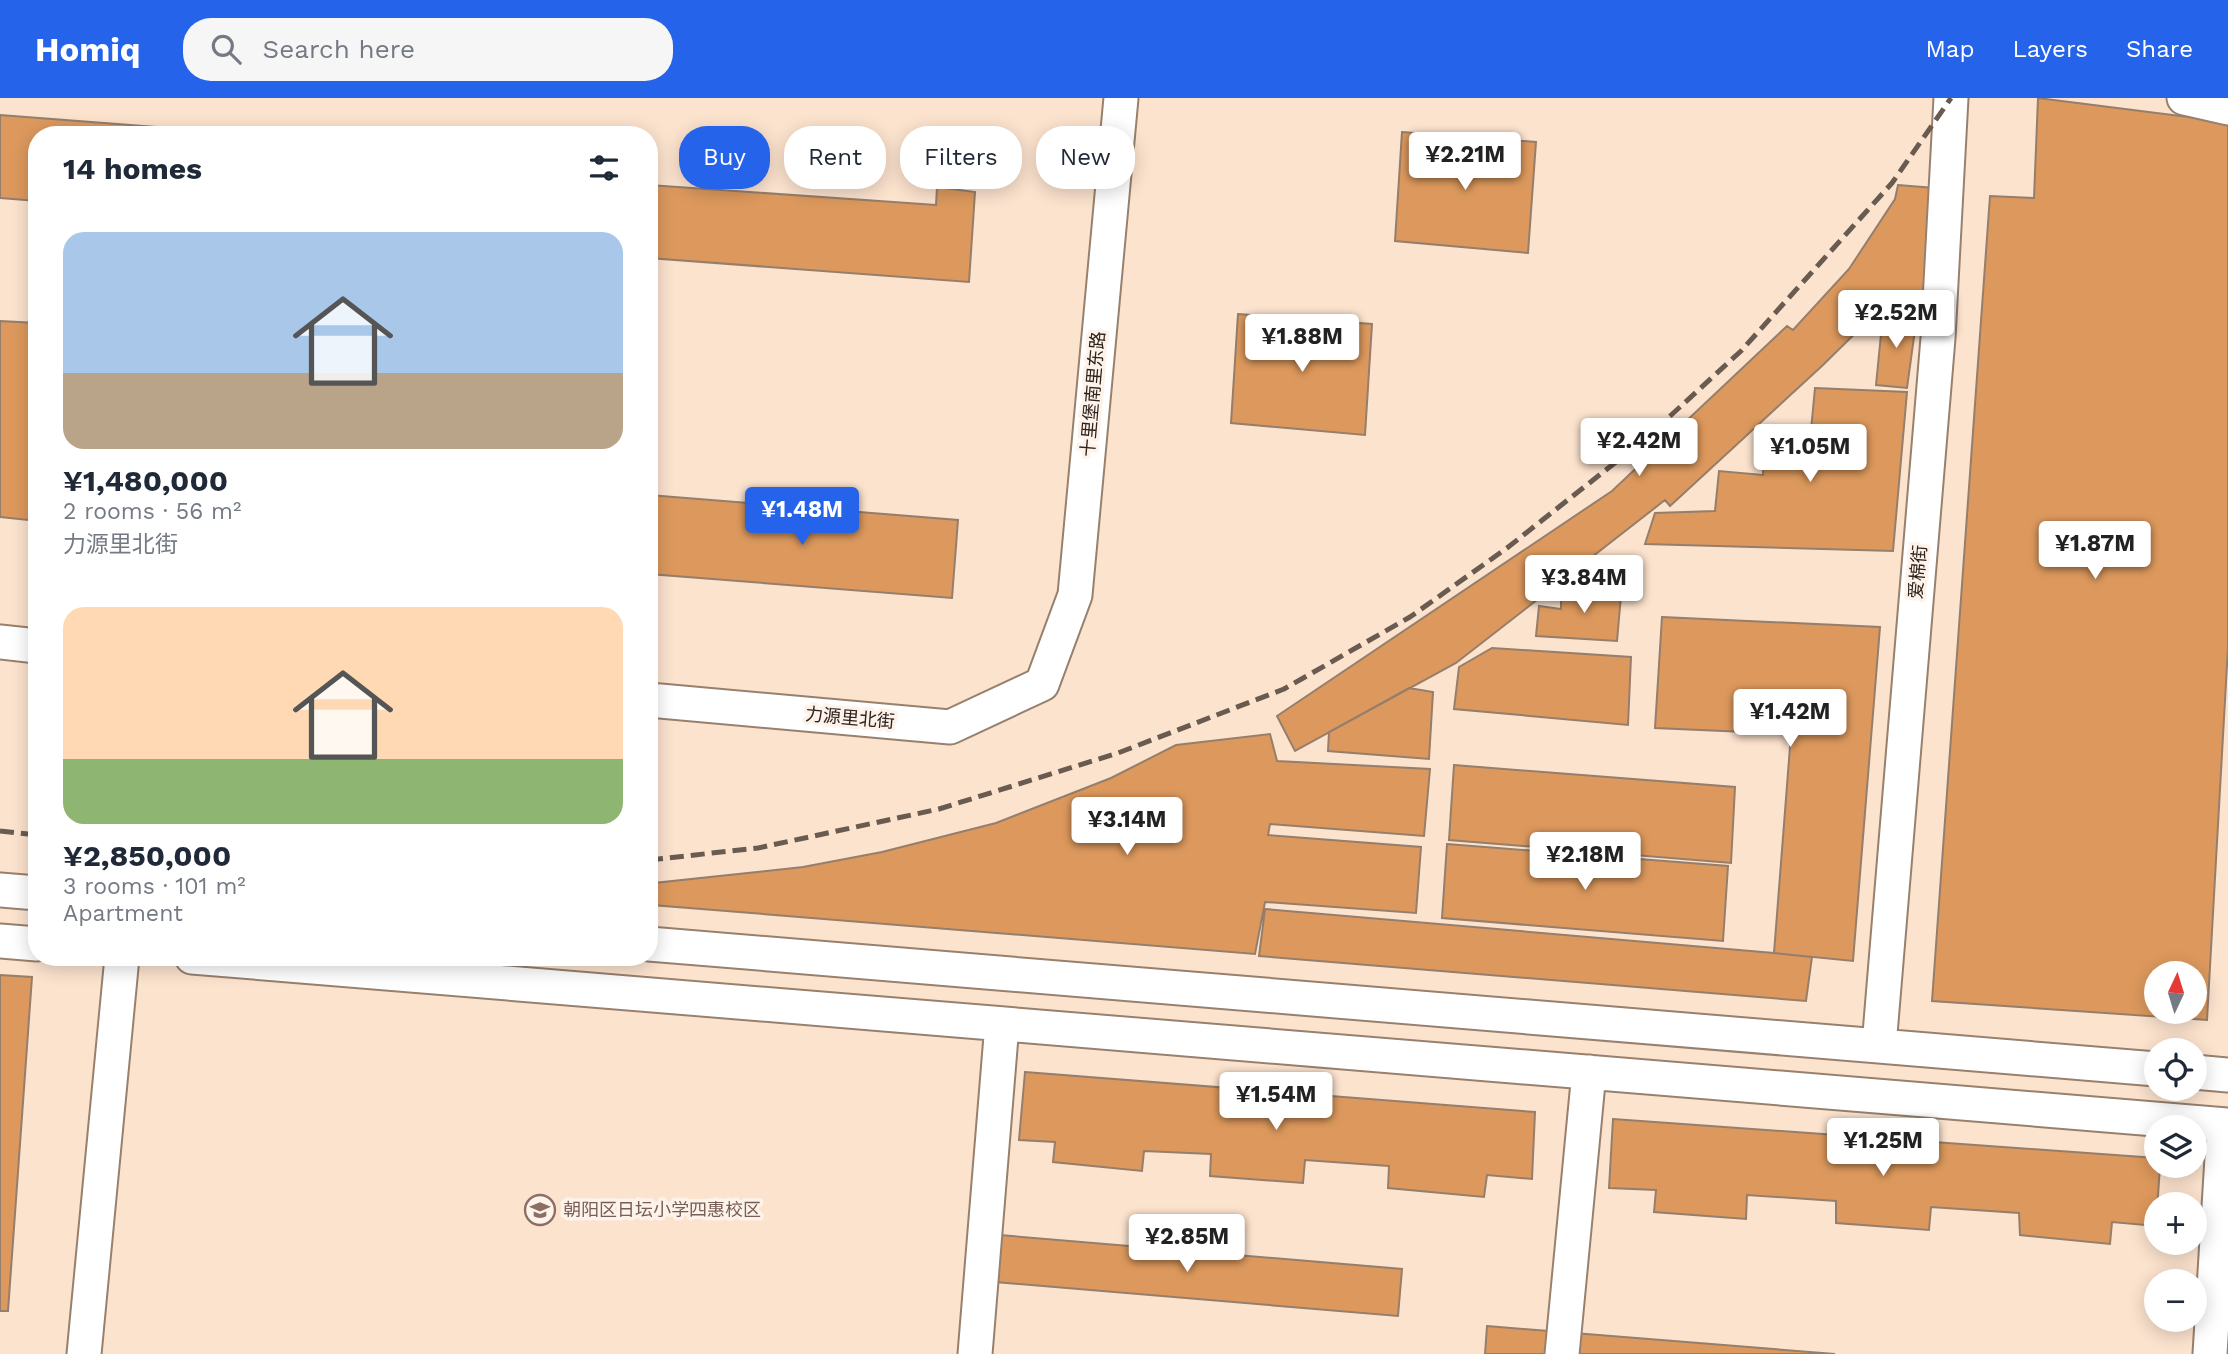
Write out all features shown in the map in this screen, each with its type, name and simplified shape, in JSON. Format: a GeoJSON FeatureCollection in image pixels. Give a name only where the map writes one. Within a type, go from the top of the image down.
{"type":"FeatureCollection","features":[{"type":"Feature","properties":{"kind":"street","name":"十里堡南里东路"},"geometry":{"type":"LineString","coordinates":[[1042,684],[1075,595],[1121,98]]}},
{"type":"Feature","properties":{"kind":"street","name":"爱棉街"},"geometry":{"type":"LineString","coordinates":[[1879,1046],[1938,338],[1951,98]]}},
{"type":"Feature","properties":{"kind":"street"},"geometry":{"type":"LineString","coordinates":[[2184,98],[2228,108]]}},
{"type":"Feature","properties":{"kind":"street"},"geometry":{"type":"LineString","coordinates":[[0,642],[28,645]]}},
{"type":"Feature","properties":{"kind":"street","name":"力源里北街"},"geometry":{"type":"LineString","coordinates":[[658,701],[950,727],[1042,684]]}},
{"type":"Feature","properties":{"kind":"street"},"geometry":{"type":"LineString","coordinates":[[0,890],[28,892]]}},
{"type":"Feature","properties":{"kind":"street"},"geometry":{"type":"LineString","coordinates":[[0,941],[28,943]]}},
{"type":"Feature","properties":{"kind":"street"},"geometry":{"type":"LineString","coordinates":[[658,945],[2144,1068]]}},
{"type":"Feature","properties":{"kind":"street"},"geometry":{"type":"LineString","coordinates":[[84,1354],[121,966]]}},
{"type":"Feature","properties":{"kind":"street"},"geometry":{"type":"LineString","coordinates":[[301,966],[2226,1125],[2210,1354]]}},
{"type":"Feature","properties":{"kind":"street"},"geometry":{"type":"LineString","coordinates":[[975,1354],[1002,1024]]}},
{"type":"Feature","properties":{"kind":"street"},"geometry":{"type":"LineString","coordinates":[[1562,1354],[1589,1072]]}},
{"type":"Feature","properties":{"kind":"street"},"geometry":{"type":"LineString","coordinates":[[2207,1073],[2228,1075]]}},
{"type":"Feature","properties":{"kind":"building"},"geometry":{"type":"Polygon","coordinates":[[[2038,98],[2228,122],[2228,647],[2207,1020],[2207,961],[2144,961],[2144,1016],[1932,1001],[1990,196],[2034,198],[2038,98]]]}},
{"type":"Feature","properties":{"kind":"building"},"geometry":{"type":"Polygon","coordinates":[[[0,115],[143,126],[28,126],[28,200],[0,198],[0,115]]]}},
{"type":"Feature","properties":{"kind":"building"},"geometry":{"type":"Polygon","coordinates":[[[1402,132],[1536,142],[1528,253],[1395,241],[1402,132]]]}},
{"type":"Feature","properties":{"kind":"building"},"geometry":{"type":"Polygon","coordinates":[[[1898,185],[1934,188],[1925,307],[1885,300],[1882,307],[1823,365],[1670,506],[1665,500],[1456,663],[1295,751],[1277,716],[1612,491],[1787,326],[1793,330],[1849,269],[1895,199],[1898,185]]]}},
{"type":"Feature","properties":{"kind":"building"},"geometry":{"type":"Polygon","coordinates":[[[658,186],[936,205],[937,189],[975,192],[969,282],[658,259],[658,186]]]}},
{"type":"Feature","properties":{"kind":"building"},"geometry":{"type":"Polygon","coordinates":[[[1238,314],[1372,324],[1365,435],[1231,423],[1238,314]]]}},
{"type":"Feature","properties":{"kind":"building"},"geometry":{"type":"Polygon","coordinates":[[[1883,314],[1917,315],[1907,388],[1876,385],[1883,314]]]}},
{"type":"Feature","properties":{"kind":"building"},"geometry":{"type":"Polygon","coordinates":[[[0,321],[28,323],[28,520],[0,517],[0,321]]]}},
{"type":"Feature","properties":{"kind":"building"},"geometry":{"type":"Polygon","coordinates":[[[1815,388],[1907,392],[1893,551],[1645,544],[1655,513],[1715,511],[1719,471],[1763,475],[1765,430],[1811,430],[1815,388]]]}},
{"type":"Feature","properties":{"kind":"building"},"geometry":{"type":"Polygon","coordinates":[[[658,496],[958,520],[952,598],[658,575],[658,496]]]}},
{"type":"Feature","properties":{"kind":"building"},"geometry":{"type":"Polygon","coordinates":[[[1585,581],[1622,584],[1617,641],[1536,636],[1539,606],[1561,609],[1561,595],[1585,596],[1585,581]]]}},
{"type":"Feature","properties":{"kind":"building"},"geometry":{"type":"Polygon","coordinates":[[[1662,617],[1880,627],[1853,961],[1774,953],[1791,734],[1655,728],[1662,617]]]}},
{"type":"Feature","properties":{"kind":"building"},"geometry":{"type":"Polygon","coordinates":[[[1492,648],[1631,657],[1628,725],[1454,709],[1459,667],[1492,648]]]}},
{"type":"Feature","properties":{"kind":"building"},"geometry":{"type":"Polygon","coordinates":[[[1409,688],[1433,692],[1429,759],[1328,751],[1329,732],[1409,688]]]}},
{"type":"Feature","properties":{"kind":"building"},"geometry":{"type":"Polygon","coordinates":[[[1270,734],[1277,761],[1430,769],[1424,836],[1270,824],[1268,835],[1421,847],[1416,913],[1265,902],[1255,954],[658,905],[658,883],[803,867],[882,852],[996,823],[1111,778],[1176,745],[1270,734]]]}},
{"type":"Feature","properties":{"kind":"building"},"geometry":{"type":"Polygon","coordinates":[[[1454,765],[1735,787],[1731,863],[1449,840],[1454,765]]]}},
{"type":"Feature","properties":{"kind":"building"},"geometry":{"type":"Polygon","coordinates":[[[1447,844],[1728,866],[1723,941],[1442,918],[1447,844]]]}},
{"type":"Feature","properties":{"kind":"building"},"geometry":{"type":"Polygon","coordinates":[[[1265,909],[1812,957],[1806,1001],[1259,956],[1265,909]]]}},
{"type":"Feature","properties":{"kind":"building"},"geometry":{"type":"Polygon","coordinates":[[[0,975],[32,977],[8,1311],[0,1311],[0,975]]]}},
{"type":"Feature","properties":{"kind":"building"},"geometry":{"type":"Polygon","coordinates":[[[1025,1072],[1535,1112],[1532,1179],[1487,1175],[1484,1197],[1388,1188],[1389,1166],[1305,1160],[1303,1183],[1210,1176],[1211,1154],[1144,1151],[1142,1171],[1053,1162],[1055,1142],[1019,1140],[1025,1072]]]}},
{"type":"Feature","properties":{"kind":"building"},"geometry":{"type":"Polygon","coordinates":[[[1613,1119],[2144,1157],[2144,1178],[2159,1178],[2158,1192],[2144,1192],[2144,1225],[2112,1222],[2110,1244],[2020,1235],[2019,1213],[1931,1207],[1929,1230],[1836,1223],[1836,1201],[1747,1195],[1746,1219],[1654,1212],[1656,1190],[1609,1188],[1613,1119]]]}},
{"type":"Feature","properties":{"kind":"building"},"geometry":{"type":"Polygon","coordinates":[[[976,1233],[1402,1269],[1398,1316],[972,1280],[976,1233]]]}},
{"type":"Feature","properties":{"kind":"building"},"geometry":{"type":"Polygon","coordinates":[[[1487,1326],[1835,1354],[1485,1354],[1487,1326]]]}},
{"type":"Feature","properties":{"kind":"railway"},"geometry":{"type":"LineString","coordinates":[[658,859],[758,848],[939,809],[1118,753],[1284,689],[1410,617],[1507,548],[1645,439],[1741,351],[1892,183],[1951,98]]}},
{"type":"Feature","properties":{"kind":"railway"},"geometry":{"type":"LineString","coordinates":[[0,831],[28,834]]}},
{"type":"Feature","properties":{"kind":"place","name":"朝阳区日坛小学四惠校区"},"geometry":{"type":"Point","coordinates":[540,1210]}}]}
